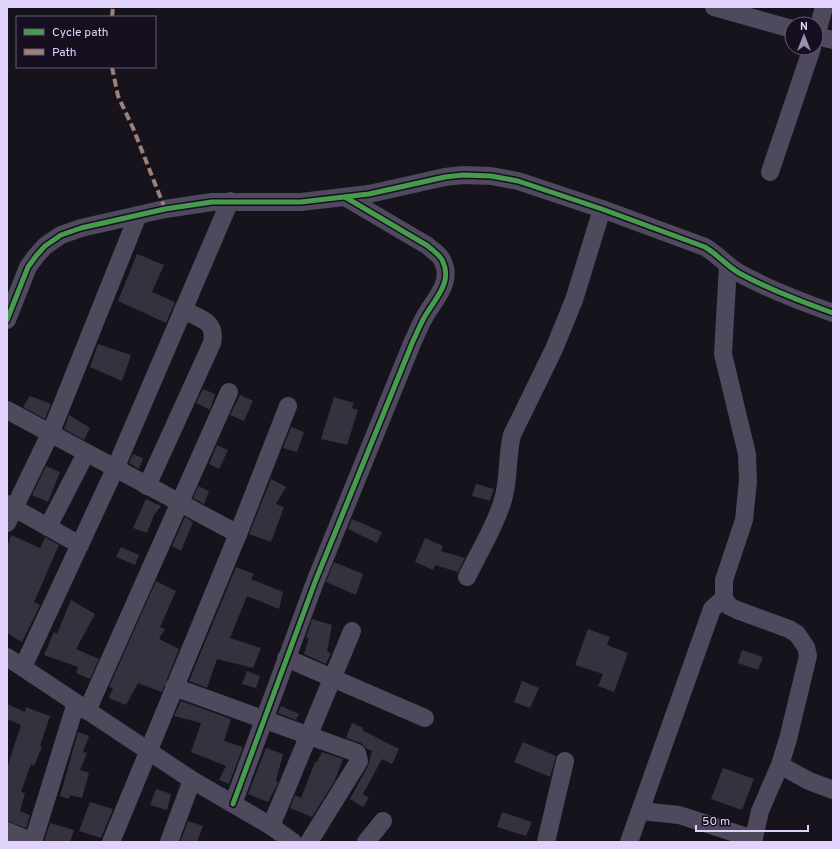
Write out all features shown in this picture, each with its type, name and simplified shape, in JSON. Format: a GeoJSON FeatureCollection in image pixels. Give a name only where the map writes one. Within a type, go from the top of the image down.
{"type":"FeatureCollection","features":[{"type":"Feature","properties":{"kind":"street"},"geometry":{"type":"LineString","coordinates":[[824,7],[816,36],[833,40]]}},
{"type":"Feature","properties":{"kind":"street"},"geometry":{"type":"LineString","coordinates":[[725,8],[784,26]]}},
{"type":"Feature","properties":{"kind":"street"},"geometry":{"type":"LineString","coordinates":[[770,172],[809,56]]}},
{"type":"Feature","properties":{"kind":"street"},"geometry":{"type":"LineString","coordinates":[[7,320],[28,267],[45,246],[68,233],[138,215],[212,202],[301,202],[369,194],[445,177],[463,175],[491,176],[518,181],[602,209],[705,247],[738,273],[833,313]]}},
{"type":"Feature","properties":{"kind":"street"},"geometry":{"type":"LineString","coordinates":[[233,804],[315,582],[413,341],[424,318],[443,288],[445,267],[443,260],[428,246],[345,197]]}},
{"type":"Feature","properties":{"kind":"street"},"geometry":{"type":"LineString","coordinates":[[23,668],[115,469],[230,201]]}},
{"type":"Feature","properties":{"kind":"street"},"geometry":{"type":"LineString","coordinates":[[467,577],[501,505],[506,482],[509,447],[512,435],[554,349],[571,307],[602,209]]}},
{"type":"Feature","properties":{"kind":"street"},"geometry":{"type":"LineString","coordinates":[[80,545],[48,527],[9,512],[51,432],[138,215]]}},
{"type":"Feature","properties":{"kind":"street"},"geometry":{"type":"LineString","coordinates":[[641,811],[679,815],[745,839],[760,811],[780,765],[807,664],[806,647],[802,639],[789,629],[729,606],[724,598],[724,580],[744,520],[748,481],[747,454],[723,354],[728,265]]}},
{"type":"Feature","properties":{"kind":"street"},"geometry":{"type":"LineString","coordinates":[[147,486],[212,343],[214,335],[213,329],[205,321],[183,310]]}},
{"type":"Feature","properties":{"kind":"street"},"geometry":{"type":"LineString","coordinates":[[7,831],[33,842],[82,707],[180,504],[229,392]]}},
{"type":"Feature","properties":{"kind":"street"},"geometry":{"type":"LineString","coordinates":[[110,842],[238,534],[288,406]]}},
{"type":"Feature","properties":{"kind":"street"},"geometry":{"type":"LineString","coordinates":[[7,410],[51,432],[115,469],[238,534]]}},
{"type":"Feature","properties":{"kind":"street"},"geometry":{"type":"LineString","coordinates":[[48,527],[86,453]]}},
{"type":"Feature","properties":{"kind":"street"},"geometry":{"type":"LineString","coordinates":[[629,842],[712,609],[724,598]]}},
{"type":"Feature","properties":{"kind":"street"},"geometry":{"type":"LineString","coordinates":[[7,657],[192,780],[233,804],[280,835],[310,735],[352,632]]}},
{"type":"Feature","properties":{"kind":"street"},"geometry":{"type":"LineString","coordinates":[[286,658],[425,718]]}},
{"type":"Feature","properties":{"kind":"street"},"geometry":{"type":"LineString","coordinates":[[174,687],[354,750],[359,756],[359,761],[309,842]]}},
{"type":"Feature","properties":{"kind":"street"},"geometry":{"type":"LineString","coordinates":[[546,842],[565,761]]}},
{"type":"Feature","properties":{"kind":"street"},"geometry":{"type":"LineString","coordinates":[[780,765],[809,781],[833,790]]}},
{"type":"Feature","properties":{"kind":"street"},"geometry":{"type":"LineString","coordinates":[[169,842],[192,780]]}},
{"type":"Feature","properties":{"kind":"street"},"geometry":{"type":"LineString","coordinates":[[366,842],[383,821]]}},
{"type":"Feature","properties":{"kind":"building"},"geometry":{"type":"Polygon","coordinates":[[[137,254],[164,265],[152,292],[175,302],[166,323],[118,301],[137,254]]]}},
{"type":"Feature","properties":{"kind":"building"},"geometry":{"type":"Polygon","coordinates":[[[98,344],[131,355],[122,381],[90,367],[98,344]]]}},
{"type":"Feature","properties":{"kind":"building"},"geometry":{"type":"Polygon","coordinates":[[[203,389],[215,394],[210,410],[196,403],[203,389]]]}},
{"type":"Feature","properties":{"kind":"building"},"geometry":{"type":"Polygon","coordinates":[[[240,395],[253,401],[244,421],[230,415],[240,395]]]}},
{"type":"Feature","properties":{"kind":"building"},"geometry":{"type":"Polygon","coordinates":[[[30,396],[51,404],[45,419],[23,407],[30,396]]]}},
{"type":"Feature","properties":{"kind":"building"},"geometry":{"type":"Polygon","coordinates":[[[334,397],[354,403],[352,408],[358,410],[347,445],[321,439],[334,397]]]}},
{"type":"Feature","properties":{"kind":"building"},"geometry":{"type":"Polygon","coordinates":[[[69,415],[90,428],[84,440],[64,429],[69,415]]]}},
{"type":"Feature","properties":{"kind":"building"},"geometry":{"type":"Polygon","coordinates":[[[291,427],[304,432],[297,452],[283,448],[291,427]]]}},
{"type":"Feature","properties":{"kind":"building"},"geometry":{"type":"Polygon","coordinates":[[[217,445],[228,450],[219,469],[209,464],[217,445]]]}},
{"type":"Feature","properties":{"kind":"building"},"geometry":{"type":"Polygon","coordinates":[[[133,454],[143,458],[139,469],[129,463],[133,454]]]}},
{"type":"Feature","properties":{"kind":"building"},"geometry":{"type":"Polygon","coordinates":[[[46,466],[60,472],[48,502],[32,495],[46,466]]]}},
{"type":"Feature","properties":{"kind":"building"},"geometry":{"type":"Polygon","coordinates":[[[271,479],[286,487],[276,504],[284,507],[271,542],[249,534],[271,479]]]}},
{"type":"Feature","properties":{"kind":"building"},"geometry":{"type":"Polygon","coordinates":[[[476,484],[494,489],[490,501],[472,496],[476,484]]]}},
{"type":"Feature","properties":{"kind":"building"},"geometry":{"type":"Polygon","coordinates":[[[198,486],[209,491],[204,504],[193,498],[198,486]]]}},
{"type":"Feature","properties":{"kind":"building"},"geometry":{"type":"Polygon","coordinates":[[[146,499],[161,506],[154,515],[147,533],[133,528],[146,499]]]}},
{"type":"Feature","properties":{"kind":"building"},"geometry":{"type":"Polygon","coordinates":[[[185,517],[193,522],[181,551],[172,546],[185,517]]]}},
{"type":"Feature","properties":{"kind":"building"},"geometry":{"type":"Polygon","coordinates":[[[352,519],[382,532],[377,543],[348,529],[352,519]]]}},
{"type":"Feature","properties":{"kind":"building"},"geometry":{"type":"Polygon","coordinates":[[[11,535],[40,548],[45,537],[59,545],[34,602],[40,605],[22,642],[7,633],[7,547],[11,535]]]}},
{"type":"Feature","properties":{"kind":"building"},"geometry":{"type":"Polygon","coordinates":[[[425,538],[443,546],[441,551],[465,558],[458,572],[435,565],[433,570],[415,562],[425,538]]]}},
{"type":"Feature","properties":{"kind":"building"},"geometry":{"type":"Polygon","coordinates":[[[121,547],[139,555],[135,565],[116,557],[121,547]]]}},
{"type":"Feature","properties":{"kind":"building"},"geometry":{"type":"Polygon","coordinates":[[[334,562],[363,574],[356,595],[326,582],[334,562]]]}},
{"type":"Feature","properties":{"kind":"building"},"geometry":{"type":"Polygon","coordinates":[[[236,567],[254,574],[251,579],[283,592],[279,609],[247,596],[230,638],[261,648],[253,668],[217,659],[207,688],[189,681],[236,567]]]}},
{"type":"Feature","properties":{"kind":"building"},"geometry":{"type":"Polygon","coordinates":[[[156,581],[176,591],[160,627],[165,629],[159,639],[179,649],[162,692],[138,683],[126,705],[109,698],[113,688],[109,687],[156,581]]]}},
{"type":"Feature","properties":{"kind":"building"},"geometry":{"type":"Polygon","coordinates":[[[71,600],[95,614],[76,649],[99,659],[90,679],[76,673],[78,667],[44,655],[54,632],[57,634],[71,600]]]}},
{"type":"Feature","properties":{"kind":"building"},"geometry":{"type":"Polygon","coordinates":[[[312,619],[332,625],[327,652],[331,653],[326,664],[304,654],[309,638],[306,638],[312,619]]]}},
{"type":"Feature","properties":{"kind":"building"},"geometry":{"type":"Polygon","coordinates":[[[588,629],[610,637],[607,645],[628,653],[614,692],[598,686],[603,674],[575,665],[588,629]]]}},
{"type":"Feature","properties":{"kind":"building"},"geometry":{"type":"Polygon","coordinates":[[[742,650],[763,657],[758,670],[738,663],[742,650]]]}},
{"type":"Feature","properties":{"kind":"building"},"geometry":{"type":"Polygon","coordinates":[[[247,671],[260,676],[256,688],[242,684],[247,671]]]}},
{"type":"Feature","properties":{"kind":"building"},"geometry":{"type":"Polygon","coordinates":[[[522,681],[539,688],[530,708],[514,702],[522,681]]]}},
{"type":"Feature","properties":{"kind":"building"},"geometry":{"type":"Polygon","coordinates":[[[181,701],[231,719],[224,741],[243,747],[229,784],[219,780],[226,766],[191,752],[201,723],[174,716],[181,701]]]}},
{"type":"Feature","properties":{"kind":"building"},"geometry":{"type":"Polygon","coordinates":[[[7,704],[25,712],[26,707],[50,716],[40,746],[42,747],[34,766],[31,764],[21,792],[25,793],[20,811],[30,815],[26,828],[7,821],[7,768],[21,725],[7,719],[7,704]]]}},
{"type":"Feature","properties":{"kind":"building"},"geometry":{"type":"Polygon","coordinates":[[[281,706],[299,714],[296,720],[278,713],[281,706]]]}},
{"type":"Feature","properties":{"kind":"building"},"geometry":{"type":"Polygon","coordinates":[[[352,723],[363,728],[362,730],[399,749],[392,764],[382,759],[363,794],[369,798],[363,807],[350,799],[368,766],[372,751],[367,749],[361,743],[346,738],[352,723]]]}},
{"type":"Feature","properties":{"kind":"building"},"geometry":{"type":"Polygon","coordinates":[[[78,732],[89,736],[83,752],[87,753],[80,770],[89,773],[82,798],[70,795],[69,799],[60,796],[78,732]]]}},
{"type":"Feature","properties":{"kind":"building"},"geometry":{"type":"Polygon","coordinates":[[[523,742],[556,756],[550,777],[514,762],[523,742]]]}},
{"type":"Feature","properties":{"kind":"building"},"geometry":{"type":"Polygon","coordinates":[[[266,748],[283,754],[276,781],[278,782],[268,802],[248,794],[266,748]]]}},
{"type":"Feature","properties":{"kind":"building"},"geometry":{"type":"Polygon","coordinates":[[[322,752],[343,759],[334,782],[312,817],[290,808],[295,795],[301,798],[315,762],[317,762],[322,752]]]}},
{"type":"Feature","properties":{"kind":"building"},"geometry":{"type":"Polygon","coordinates":[[[723,768],[754,779],[742,810],[711,799],[723,768]]]}},
{"type":"Feature","properties":{"kind":"building"},"geometry":{"type":"Polygon","coordinates":[[[156,789],[171,794],[167,810],[150,805],[156,789]]]}},
{"type":"Feature","properties":{"kind":"building"},"geometry":{"type":"Polygon","coordinates":[[[90,802],[113,809],[101,838],[79,831],[90,802]]]}},
{"type":"Feature","properties":{"kind":"building"},"geometry":{"type":"Polygon","coordinates":[[[502,812],[532,822],[526,836],[497,827],[502,812]]]}},
{"type":"Feature","properties":{"kind":"building"},"geometry":{"type":"Polygon","coordinates":[[[188,821],[203,826],[197,842],[180,842],[188,821]]]}},
{"type":"Feature","properties":{"kind":"building"},"geometry":{"type":"Polygon","coordinates":[[[50,823],[74,830],[70,842],[44,842],[50,823]]]}},
{"type":"Feature","properties":{"kind":"marked path"},"geometry":{"type":"LineString","coordinates":[[112,16],[113,7]]}},
{"type":"Feature","properties":{"kind":"marked path"},"geometry":{"type":"LineString","coordinates":[[112,68],[118,96],[133,128],[165,209]]}},
{"type":"Feature","properties":{"kind":"cycle path"},"geometry":{"type":"LineString","coordinates":[[7,320],[28,267],[36,256],[45,246],[61,235],[81,228],[165,209],[212,202],[301,202],[369,194],[445,177],[463,175],[491,176],[518,181],[602,209],[705,247],[739,273],[750,279],[785,295],[833,313]]}},
{"type":"Feature","properties":{"kind":"cycle path"},"geometry":{"type":"LineString","coordinates":[[233,804],[315,582],[413,341],[424,318],[441,292],[446,277],[442,260],[439,255],[428,246],[345,197]]}}]}
